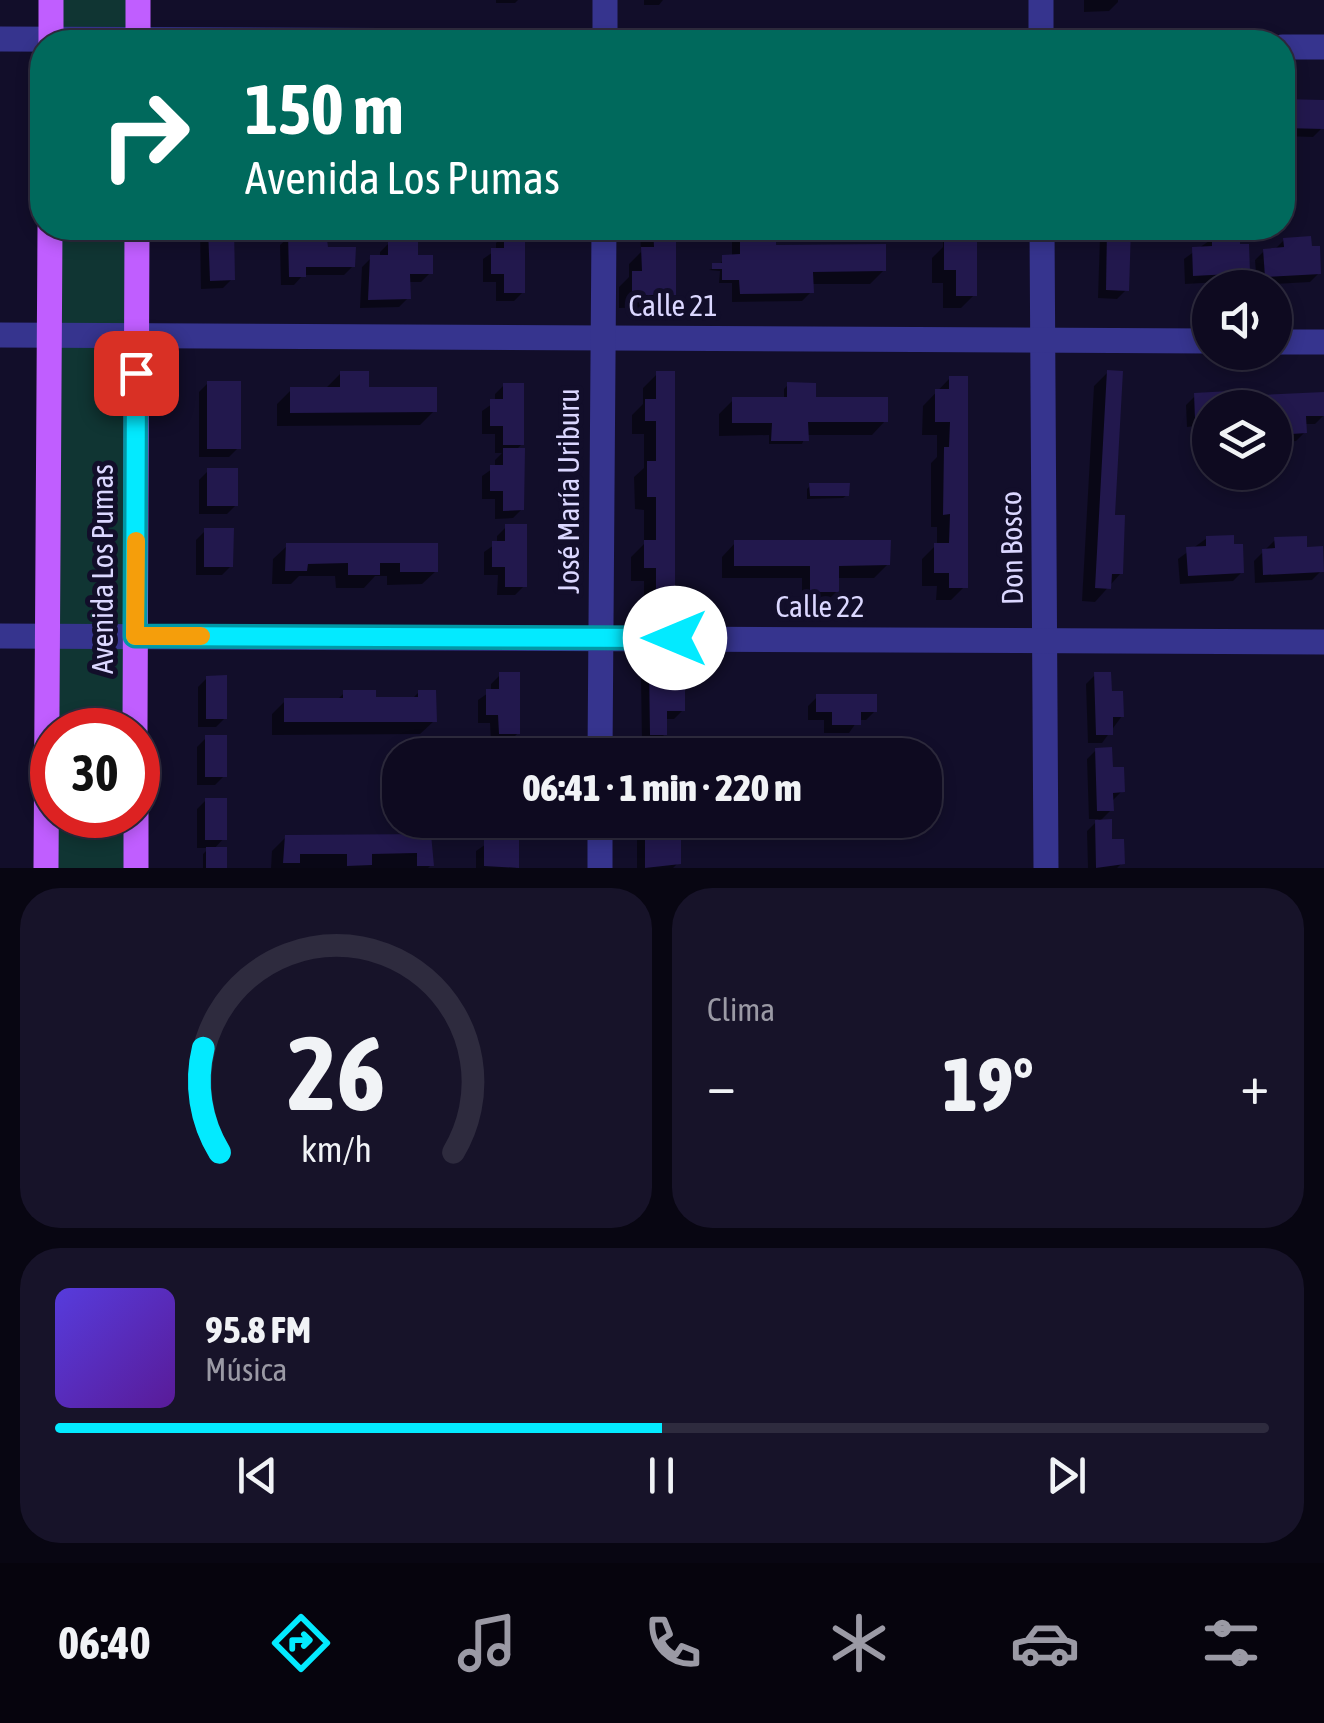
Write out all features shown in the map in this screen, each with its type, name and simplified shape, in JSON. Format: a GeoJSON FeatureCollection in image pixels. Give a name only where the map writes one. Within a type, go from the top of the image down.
{"type":"FeatureCollection","features":[{"type":"Feature","properties":{"kind":"main road"},"geometry":{"type":"LineString","coordinates":[[51,0],[51,30]]}},
{"type":"Feature","properties":{"kind":"main road"},"geometry":{"type":"LineString","coordinates":[[138,0],[138,30]]}},
{"type":"Feature","properties":{"kind":"main road","name":"Avenida Los Pumas"},"geometry":{"type":"LineString","coordinates":[[46,868],[50,240]]}},
{"type":"Feature","properties":{"kind":"main road","name":"Avenida Los Pumas"},"geometry":{"type":"LineString","coordinates":[[136,708],[137,240]]}},
{"type":"Feature","properties":{"kind":"main road"},"geometry":{"type":"LineString","coordinates":[[136,838],[136,868]]}},
{"type":"Feature","properties":{"kind":"street"},"geometry":{"type":"LineString","coordinates":[[605,0],[605,30]]}},
{"type":"Feature","properties":{"kind":"street"},"geometry":{"type":"LineString","coordinates":[[1041,0],[1041,30]]}},
{"type":"Feature","properties":{"kind":"street"},"geometry":{"type":"LineString","coordinates":[[0,38],[30,40]]}},
{"type":"Feature","properties":{"kind":"street"},"geometry":{"type":"LineString","coordinates":[[1295,46],[1324,47]]}},
{"type":"Feature","properties":{"kind":"street","name":"José María Uriburu"},"geometry":{"type":"LineString","coordinates":[[600,738],[604,240]]}},
{"type":"Feature","properties":{"kind":"street","name":"Don Bosco"},"geometry":{"type":"LineString","coordinates":[[1042,240],[1046,868]]}},
{"type":"Feature","properties":{"kind":"street"},"geometry":{"type":"LineString","coordinates":[[0,335],[49,336]]}},
{"type":"Feature","properties":{"kind":"street","name":"Calle 21"},"geometry":{"type":"LineString","coordinates":[[49,336],[1192,341]]}},
{"type":"Feature","properties":{"kind":"street"},"geometry":{"type":"LineString","coordinates":[[1292,342],[1324,342]]}},
{"type":"Feature","properties":{"kind":"street","name":"Calle 22"},"geometry":{"type":"LineString","coordinates":[[0,636],[1324,642]]}},
{"type":"Feature","properties":{"kind":"street"},"geometry":{"type":"LineString","coordinates":[[600,838],[600,868]]}},
{"type":"Feature","properties":{"kind":"green space"},"geometry":{"type":"Polygon","coordinates":[[[53,0],[138,0],[138,30],[53,30],[53,0]]]}},
{"type":"Feature","properties":{"kind":"green space"},"geometry":{"type":"Polygon","coordinates":[[[51,240],[137,240],[135,708],[47,708],[51,240]]]}},
{"type":"Feature","properties":{"kind":"green space"},"geometry":{"type":"Polygon","coordinates":[[[46,838],[135,838],[135,868],[46,868],[46,838]]]}},
{"type":"Feature","properties":{"kind":"building"},"geometry":{"type":"Polygon","coordinates":[[[1295,99],[1324,100],[1324,129],[1295,128],[1295,99]]]}},
{"type":"Feature","properties":{"kind":"building"},"geometry":{"type":"Polygon","coordinates":[[[1311,236],[1312,246],[1320,246],[1321,274],[1292,276],[1292,270],[1264,270],[1263,249],[1284,247],[1283,240],[1311,236]]]}},
{"type":"Feature","properties":{"kind":"building"},"geometry":{"type":"Polygon","coordinates":[[[208,240],[234,240],[235,280],[210,281],[208,240]]]}},
{"type":"Feature","properties":{"kind":"building"},"geometry":{"type":"Polygon","coordinates":[[[288,240],[327,240],[328,247],[356,247],[355,267],[306,267],[306,277],[289,277],[288,240]]]}},
{"type":"Feature","properties":{"kind":"building"},"geometry":{"type":"Polygon","coordinates":[[[388,240],[418,240],[418,255],[433,255],[433,274],[410,274],[411,299],[368,300],[370,255],[388,255],[388,240]]]}},
{"type":"Feature","properties":{"kind":"building"},"geometry":{"type":"Polygon","coordinates":[[[504,240],[525,240],[525,293],[504,293],[504,274],[491,274],[491,248],[504,248],[504,240]]]}},
{"type":"Feature","properties":{"kind":"building"},"geometry":{"type":"Polygon","coordinates":[[[654,240],[676,240],[676,295],[632,295],[632,271],[642,271],[641,247],[654,247],[654,240]]]}},
{"type":"Feature","properties":{"kind":"building"},"geometry":{"type":"Polygon","coordinates":[[[740,240],[776,240],[776,245],[886,244],[886,271],[813,272],[814,293],[740,294],[739,280],[722,280],[722,269],[712,269],[712,263],[722,263],[722,255],[740,254],[740,240]]]}},
{"type":"Feature","properties":{"kind":"building"},"geometry":{"type":"Polygon","coordinates":[[[977,240],[977,296],[956,296],[956,270],[944,270],[944,242],[977,240]]]}},
{"type":"Feature","properties":{"kind":"building"},"geometry":{"type":"Polygon","coordinates":[[[1107,240],[1131,240],[1129,291],[1106,290],[1107,240]]]}},
{"type":"Feature","properties":{"kind":"building"},"geometry":{"type":"Polygon","coordinates":[[[1212,240],[1240,240],[1240,244],[1249,244],[1250,270],[1193,270],[1192,247],[1212,246],[1212,240]]]}},
{"type":"Feature","properties":{"kind":"building"},"geometry":{"type":"Polygon","coordinates":[[[1107,370],[1123,371],[1115,515],[1125,515],[1123,574],[1112,574],[1111,589],[1095,588],[1107,370]]]}},
{"type":"Feature","properties":{"kind":"building"},"geometry":{"type":"Polygon","coordinates":[[[340,371],[369,371],[369,387],[437,387],[437,412],[290,413],[290,387],[340,387],[340,371]]]}},
{"type":"Feature","properties":{"kind":"building"},"geometry":{"type":"Polygon","coordinates":[[[656,371],[675,371],[675,596],[656,596],[656,568],[644,568],[644,540],[656,540],[656,497],[647,497],[647,461],[656,461],[656,421],[645,421],[645,399],[656,399],[656,371]]]}},
{"type":"Feature","properties":{"kind":"building"},"geometry":{"type":"Polygon","coordinates":[[[949,376],[968,376],[968,588],[949,588],[949,573],[934,573],[934,543],[949,543],[950,514],[943,515],[944,447],[949,447],[950,422],[935,422],[935,389],[949,389],[949,376]]]}},
{"type":"Feature","properties":{"kind":"building"},"geometry":{"type":"Polygon","coordinates":[[[207,381],[241,381],[241,449],[207,449],[207,381]]]}},
{"type":"Feature","properties":{"kind":"building"},"geometry":{"type":"Polygon","coordinates":[[[787,382],[816,383],[816,397],[888,397],[888,422],[808,422],[809,441],[771,441],[772,423],[732,423],[732,397],[787,397],[787,382]]]}},
{"type":"Feature","properties":{"kind":"building"},"geometry":{"type":"Polygon","coordinates":[[[503,383],[524,383],[524,445],[503,445],[503,426],[490,426],[490,399],[503,399],[503,383]]]}},
{"type":"Feature","properties":{"kind":"building"},"geometry":{"type":"Polygon","coordinates":[[[1324,392],[1324,416],[1306,416],[1307,433],[1292,434],[1292,394],[1324,392]]]}},
{"type":"Feature","properties":{"kind":"building"},"geometry":{"type":"Polygon","coordinates":[[[503,448],[525,448],[524,510],[503,511],[503,491],[490,491],[490,465],[503,465],[503,448]]]}},
{"type":"Feature","properties":{"kind":"building"},"geometry":{"type":"Polygon","coordinates":[[[207,468],[238,468],[238,506],[207,506],[207,468]]]}},
{"type":"Feature","properties":{"kind":"building"},"geometry":{"type":"Polygon","coordinates":[[[809,483],[850,483],[849,496],[810,496],[809,483]]]}},
{"type":"Feature","properties":{"kind":"building"},"geometry":{"type":"Polygon","coordinates":[[[505,524],[527,524],[527,587],[505,587],[505,567],[492,567],[492,541],[505,541],[505,524]]]}},
{"type":"Feature","properties":{"kind":"building"},"geometry":{"type":"Polygon","coordinates":[[[204,528],[234,528],[233,567],[204,567],[204,528]]]}},
{"type":"Feature","properties":{"kind":"building"},"geometry":{"type":"Polygon","coordinates":[[[1234,535],[1234,544],[1243,544],[1244,573],[1188,576],[1186,547],[1206,546],[1206,536],[1234,535]]]}},
{"type":"Feature","properties":{"kind":"building"},"geometry":{"type":"Polygon","coordinates":[[[1307,536],[1307,547],[1323,546],[1324,572],[1263,575],[1262,549],[1275,548],[1274,537],[1307,536]]]}},
{"type":"Feature","properties":{"kind":"building"},"geometry":{"type":"Polygon","coordinates":[[[734,540],[891,540],[890,565],[839,566],[839,592],[810,592],[810,566],[734,566],[734,540]]]}},
{"type":"Feature","properties":{"kind":"building"},"geometry":{"type":"Polygon","coordinates":[[[286,543],[438,543],[438,572],[400,572],[400,563],[380,563],[380,575],[348,575],[348,563],[308,564],[307,571],[285,571],[286,543]]]}},
{"type":"Feature","properties":{"kind":"building"},"geometry":{"type":"Polygon","coordinates":[[[649,667],[667,668],[667,681],[685,681],[685,711],[667,711],[667,735],[650,735],[649,667]]]}},
{"type":"Feature","properties":{"kind":"building"},"geometry":{"type":"Polygon","coordinates":[[[499,672],[520,672],[520,734],[499,734],[498,715],[486,715],[486,689],[499,689],[499,672]]]}},
{"type":"Feature","properties":{"kind":"building"},"geometry":{"type":"Polygon","coordinates":[[[1094,672],[1111,672],[1112,691],[1123,691],[1124,717],[1113,717],[1113,735],[1096,735],[1094,672]]]}},
{"type":"Feature","properties":{"kind":"building"},"geometry":{"type":"Polygon","coordinates":[[[227,675],[227,719],[206,719],[206,676],[227,675]]]}},
{"type":"Feature","properties":{"kind":"building"},"geometry":{"type":"Polygon","coordinates":[[[343,690],[376,690],[376,697],[418,697],[418,690],[436,690],[437,722],[284,722],[284,698],[343,698],[343,690]]]}},
{"type":"Feature","properties":{"kind":"building"},"geometry":{"type":"Polygon","coordinates":[[[816,694],[877,694],[877,712],[861,712],[861,725],[832,725],[832,712],[816,712],[816,694]]]}},
{"type":"Feature","properties":{"kind":"building"},"geometry":{"type":"Polygon","coordinates":[[[205,735],[227,735],[227,777],[205,777],[205,735]]]}},
{"type":"Feature","properties":{"kind":"building"},"geometry":{"type":"Polygon","coordinates":[[[1112,747],[1113,767],[1124,767],[1125,792],[1113,793],[1114,811],[1097,811],[1095,748],[1112,747]]]}},
{"type":"Feature","properties":{"kind":"building"},"geometry":{"type":"Polygon","coordinates":[[[205,798],[227,798],[227,840],[205,840],[205,798]]]}},
{"type":"Feature","properties":{"kind":"building"},"geometry":{"type":"Polygon","coordinates":[[[1112,819],[1112,839],[1124,839],[1125,864],[1096,868],[1095,820],[1112,819]]]}},
{"type":"Feature","properties":{"kind":"building"},"geometry":{"type":"Polygon","coordinates":[[[285,835],[431,838],[434,866],[417,866],[417,853],[372,854],[372,865],[347,866],[347,854],[300,854],[300,863],[283,863],[285,835]]]}},
{"type":"Feature","properties":{"kind":"building"},"geometry":{"type":"Polygon","coordinates":[[[519,838],[519,868],[484,866],[484,840],[519,838]]]}},
{"type":"Feature","properties":{"kind":"building"},"geometry":{"type":"Polygon","coordinates":[[[645,838],[681,838],[681,864],[645,868],[645,838]]]}},
{"type":"Feature","properties":{"kind":"building"},"geometry":{"type":"Polygon","coordinates":[[[206,847],[227,847],[227,868],[206,868],[206,847]]]}},
{"type":"Feature","properties":{"kind":"slow traffic"},"geometry":{"type":"LineString","coordinates":[[136,541],[135,636],[201,636]]}},
{"type":"Feature","properties":{"kind":"route"},"geometry":{"type":"LineString","coordinates":[[136,373],[135,636],[675,638]]}}]}
